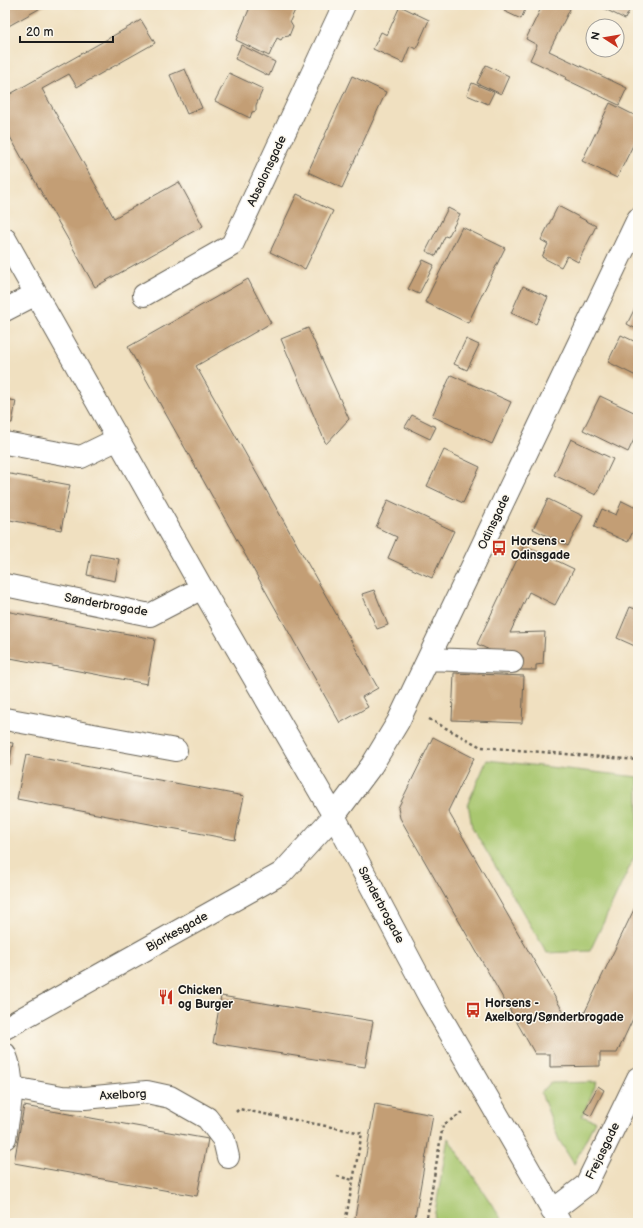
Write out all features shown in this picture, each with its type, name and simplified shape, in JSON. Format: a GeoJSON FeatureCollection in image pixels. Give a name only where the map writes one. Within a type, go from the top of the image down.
{"type":"FeatureCollection","features":[{"type":"Feature","properties":{"kind":"street","name":"Absalonsgade"},"geometry":{"type":"LineString","coordinates":[[144,295],[232,246],[344,5]]}},
{"type":"Feature","properties":{"kind":"street","name":"Odinsgade"},"geometry":{"type":"LineString","coordinates":[[334,816],[372,765],[406,707],[638,219]]}},
{"type":"Feature","properties":{"kind":"street","name":"Sønderbrogade"},"geometry":{"type":"LineString","coordinates":[[5,239],[202,588],[334,816],[430,998],[556,1217]]}},
{"type":"Feature","properties":{"kind":"street"},"geometry":{"type":"LineString","coordinates":[[5,310],[36,294]]}},
{"type":"Feature","properties":{"kind":"street"},"geometry":{"type":"LineString","coordinates":[[5,444],[82,457],[118,439]]}},
{"type":"Feature","properties":{"kind":"street","name":"Sønderbrogade"},"geometry":{"type":"LineString","coordinates":[[5,585],[150,615],[202,588]]}},
{"type":"Feature","properties":{"kind":"street"},"geometry":{"type":"LineString","coordinates":[[428,659],[512,662]]}},
{"type":"Feature","properties":{"kind":"street"},"geometry":{"type":"LineString","coordinates":[[5,719],[176,750]]}},
{"type":"Feature","properties":{"kind":"street","name":"Bjarkesgade"},"geometry":{"type":"LineString","coordinates":[[5,1028],[282,873],[334,816]]}},
{"type":"Feature","properties":{"kind":"street"},"geometry":{"type":"LineString","coordinates":[[5,1054],[9,1064],[13,1088],[5,1138]]}},
{"type":"Feature","properties":{"kind":"street","name":"Frejasgade"},"geometry":{"type":"LineString","coordinates":[[556,1217],[586,1185],[638,1078]]}},
{"type":"Feature","properties":{"kind":"street","name":"Axelborg"},"geometry":{"type":"LineString","coordinates":[[13,1088],[62,1098],[147,1092],[170,1097],[207,1118],[224,1140],[228,1158]]}},
{"type":"Feature","properties":{"kind":"path"},"geometry":{"type":"LineString","coordinates":[[406,707],[481,748],[638,760]]}},
{"type":"Feature","properties":{"kind":"path"},"geometry":{"type":"LineString","coordinates":[[426,1223],[443,1124],[486,1097]]}},
{"type":"Feature","properties":{"kind":"path"},"geometry":{"type":"LineString","coordinates":[[217,1131],[239,1109],[362,1133],[345,1223]]}},
{"type":"Feature","properties":{"kind":"path"},"geometry":{"type":"LineString","coordinates":[[337,1176],[353,1180]]}},
{"type":"Feature","properties":{"kind":"green space"},"geometry":{"type":"Polygon","coordinates":[[[487,760],[638,777],[638,849],[590,951],[547,953],[472,827],[468,803],[487,760]]]}},
{"type":"Feature","properties":{"kind":"green space"},"geometry":{"type":"Polygon","coordinates":[[[597,1082],[582,1116],[595,1121],[574,1164],[559,1140],[541,1093],[550,1083],[597,1082]]]}},
{"type":"Feature","properties":{"kind":"green space"},"geometry":{"type":"Polygon","coordinates":[[[448,1138],[504,1223],[433,1223],[448,1138]]]}},
{"type":"Feature","properties":{"kind":"building"},"geometry":{"type":"Polygon","coordinates":[[[5,5],[46,5],[5,28],[5,5]]]}},
{"type":"Feature","properties":{"kind":"building"},"geometry":{"type":"Polygon","coordinates":[[[251,5],[290,5],[296,8],[290,21],[293,26],[289,36],[283,37],[281,40],[277,38],[269,56],[236,40],[251,5]]]}},
{"type":"Feature","properties":{"kind":"building"},"geometry":{"type":"Polygon","coordinates":[[[507,5],[527,5],[521,19],[504,11],[507,5]]]}},
{"type":"Feature","properties":{"kind":"building"},"geometry":{"type":"Polygon","coordinates":[[[535,5],[562,5],[570,9],[549,51],[627,88],[619,105],[530,60],[537,45],[526,39],[541,8],[535,5]]]}},
{"type":"Feature","properties":{"kind":"building"},"geometry":{"type":"Polygon","coordinates":[[[597,5],[632,5],[625,19],[597,5]]]}},
{"type":"Feature","properties":{"kind":"building"},"geometry":{"type":"Polygon","coordinates":[[[400,6],[429,20],[416,49],[410,46],[403,63],[373,49],[381,32],[387,35],[400,6]]]}},
{"type":"Feature","properties":{"kind":"building"},"geometry":{"type":"Polygon","coordinates":[[[141,20],[155,43],[77,87],[69,74],[42,89],[114,218],[179,182],[203,226],[95,287],[5,128],[5,97],[141,20]]]}},
{"type":"Feature","properties":{"kind":"building"},"geometry":{"type":"Polygon","coordinates":[[[241,45],[275,62],[269,76],[235,59],[241,45]]]}},
{"type":"Feature","properties":{"kind":"building"},"geometry":{"type":"Polygon","coordinates":[[[486,65],[509,76],[501,94],[477,83],[486,65]]]}},
{"type":"Feature","properties":{"kind":"building"},"geometry":{"type":"Polygon","coordinates":[[[185,69],[202,108],[187,114],[170,75],[185,69]]]}},
{"type":"Feature","properties":{"kind":"building"},"geometry":{"type":"Polygon","coordinates":[[[229,73],[263,89],[256,105],[256,111],[252,112],[250,118],[215,101],[229,73]]]}},
{"type":"Feature","properties":{"kind":"building"},"geometry":{"type":"Polygon","coordinates":[[[352,76],[386,92],[342,188],[308,172],[352,76]]]}},
{"type":"Feature","properties":{"kind":"building"},"geometry":{"type":"Polygon","coordinates":[[[472,83],[494,92],[488,104],[467,95],[472,83]]]}},
{"type":"Feature","properties":{"kind":"building"},"geometry":{"type":"Polygon","coordinates":[[[610,103],[638,117],[638,135],[617,178],[582,161],[610,103]]]}},
{"type":"Feature","properties":{"kind":"building"},"geometry":{"type":"Polygon","coordinates":[[[297,194],[333,211],[305,269],[270,252],[297,194]]]}},
{"type":"Feature","properties":{"kind":"building"},"geometry":{"type":"Polygon","coordinates":[[[558,206],[596,226],[578,262],[567,256],[561,267],[542,257],[548,244],[541,240],[558,206]]]}},
{"type":"Feature","properties":{"kind":"building"},"geometry":{"type":"Polygon","coordinates":[[[448,208],[460,214],[448,237],[445,236],[436,256],[426,251],[448,208]]]}},
{"type":"Feature","properties":{"kind":"building"},"geometry":{"type":"Polygon","coordinates":[[[462,227],[505,248],[468,323],[425,302],[462,227]]]}},
{"type":"Feature","properties":{"kind":"building"},"geometry":{"type":"Polygon","coordinates":[[[423,260],[434,265],[419,294],[408,289],[423,260]]]}},
{"type":"Feature","properties":{"kind":"building"},"geometry":{"type":"Polygon","coordinates":[[[248,279],[271,323],[196,366],[378,688],[362,697],[368,707],[340,723],[128,347],[248,279]]]}},
{"type":"Feature","properties":{"kind":"building"},"geometry":{"type":"Polygon","coordinates":[[[523,286],[548,297],[536,324],[511,313],[523,286]]]}},
{"type":"Feature","properties":{"kind":"building"},"geometry":{"type":"Polygon","coordinates":[[[638,302],[638,330],[627,324],[638,302]]]}},
{"type":"Feature","properties":{"kind":"building"},"geometry":{"type":"Polygon","coordinates":[[[308,328],[349,419],[326,444],[281,339],[308,328]]]}},
{"type":"Feature","properties":{"kind":"building"},"geometry":{"type":"Polygon","coordinates":[[[621,335],[638,343],[638,377],[608,362],[621,335]]]}},
{"type":"Feature","properties":{"kind":"building"},"geometry":{"type":"Polygon","coordinates":[[[466,339],[479,345],[467,370],[454,364],[466,339]]]}},
{"type":"Feature","properties":{"kind":"building"},"geometry":{"type":"Polygon","coordinates":[[[451,375],[511,402],[492,444],[432,416],[451,375]]]}},
{"type":"Feature","properties":{"kind":"building"},"geometry":{"type":"Polygon","coordinates":[[[600,396],[638,414],[638,431],[628,452],[583,430],[600,396]]]}},
{"type":"Feature","properties":{"kind":"building"},"geometry":{"type":"Polygon","coordinates":[[[5,399],[16,401],[12,423],[5,422],[5,399]]]}},
{"type":"Feature","properties":{"kind":"building"},"geometry":{"type":"Polygon","coordinates":[[[412,415],[436,427],[430,439],[405,427],[412,415]]]}},
{"type":"Feature","properties":{"kind":"building"},"geometry":{"type":"Polygon","coordinates":[[[571,439],[613,459],[596,495],[554,475],[571,439]]]}},
{"type":"Feature","properties":{"kind":"building"},"geometry":{"type":"Polygon","coordinates":[[[444,450],[480,467],[463,503],[427,486],[444,450]]]}},
{"type":"Feature","properties":{"kind":"building"},"geometry":{"type":"Polygon","coordinates":[[[5,473],[70,485],[61,530],[5,519],[5,473]]]}},
{"type":"Feature","properties":{"kind":"building"},"geometry":{"type":"Polygon","coordinates":[[[548,499],[583,516],[568,546],[533,529],[548,499]]]}},
{"type":"Feature","properties":{"kind":"building"},"geometry":{"type":"Polygon","coordinates":[[[388,500],[454,531],[432,578],[388,558],[397,537],[376,527],[388,500]]]}},
{"type":"Feature","properties":{"kind":"building"},"geometry":{"type":"Polygon","coordinates":[[[622,501],[638,509],[638,528],[635,527],[628,542],[594,527],[602,509],[616,515],[622,501]]]}},
{"type":"Feature","properties":{"kind":"building"},"geometry":{"type":"Polygon","coordinates":[[[524,545],[574,569],[555,605],[529,592],[510,633],[545,632],[543,664],[536,665],[536,670],[520,670],[518,654],[500,655],[477,644],[524,545]]]}},
{"type":"Feature","properties":{"kind":"building"},"geometry":{"type":"Polygon","coordinates":[[[91,554],[119,559],[115,581],[87,575],[91,554]]]}},
{"type":"Feature","properties":{"kind":"building"},"geometry":{"type":"Polygon","coordinates":[[[374,590],[388,625],[377,629],[362,594],[374,590]]]}},
{"type":"Feature","properties":{"kind":"building"},"geometry":{"type":"Polygon","coordinates":[[[630,607],[638,610],[637,647],[617,638],[630,607]]]}},
{"type":"Feature","properties":{"kind":"building"},"geometry":{"type":"Polygon","coordinates":[[[5,611],[155,639],[147,684],[5,657],[5,611]]]}},
{"type":"Feature","properties":{"kind":"building"},"geometry":{"type":"Polygon","coordinates":[[[454,673],[524,676],[522,723],[452,720],[454,673]]]}},
{"type":"Feature","properties":{"kind":"building"},"geometry":{"type":"Polygon","coordinates":[[[433,737],[474,758],[448,811],[568,1020],[581,1020],[638,901],[638,1008],[617,1053],[600,1053],[600,1066],[550,1067],[550,1054],[535,1054],[400,818],[398,808],[433,737]]]}},
{"type":"Feature","properties":{"kind":"building"},"geometry":{"type":"Polygon","coordinates":[[[5,742],[13,743],[9,765],[5,765],[5,742]]]}},
{"type":"Feature","properties":{"kind":"building"},"geometry":{"type":"Polygon","coordinates":[[[26,755],[244,796],[235,840],[17,799],[26,755]]]}},
{"type":"Feature","properties":{"kind":"building"},"geometry":{"type":"Polygon","coordinates":[[[221,996],[373,1021],[365,1067],[213,1043],[221,996]]]}},
{"type":"Feature","properties":{"kind":"building"},"geometry":{"type":"Polygon","coordinates":[[[598,1086],[604,1090],[591,1116],[584,1112],[598,1086]]]}},
{"type":"Feature","properties":{"kind":"building"},"geometry":{"type":"Polygon","coordinates":[[[375,1104],[433,1115],[414,1223],[354,1223],[375,1104]]]}},
{"type":"Feature","properties":{"kind":"building"},"geometry":{"type":"Polygon","coordinates":[[[24,1106],[208,1139],[197,1196],[14,1163],[24,1106]]]}},
{"type":"Feature","properties":{"kind":"place","name":"Horsens - Odinsgade"},"geometry":{"type":"Point","coordinates":[499,548]}},
{"type":"Feature","properties":{"kind":"place","name":"Chicken og Burger"},"geometry":{"type":"Point","coordinates":[166,997]}},
{"type":"Feature","properties":{"kind":"place","name":"Horsens - Axelborg/Sønderbrogade"},"geometry":{"type":"Point","coordinates":[473,1010]}}]}
